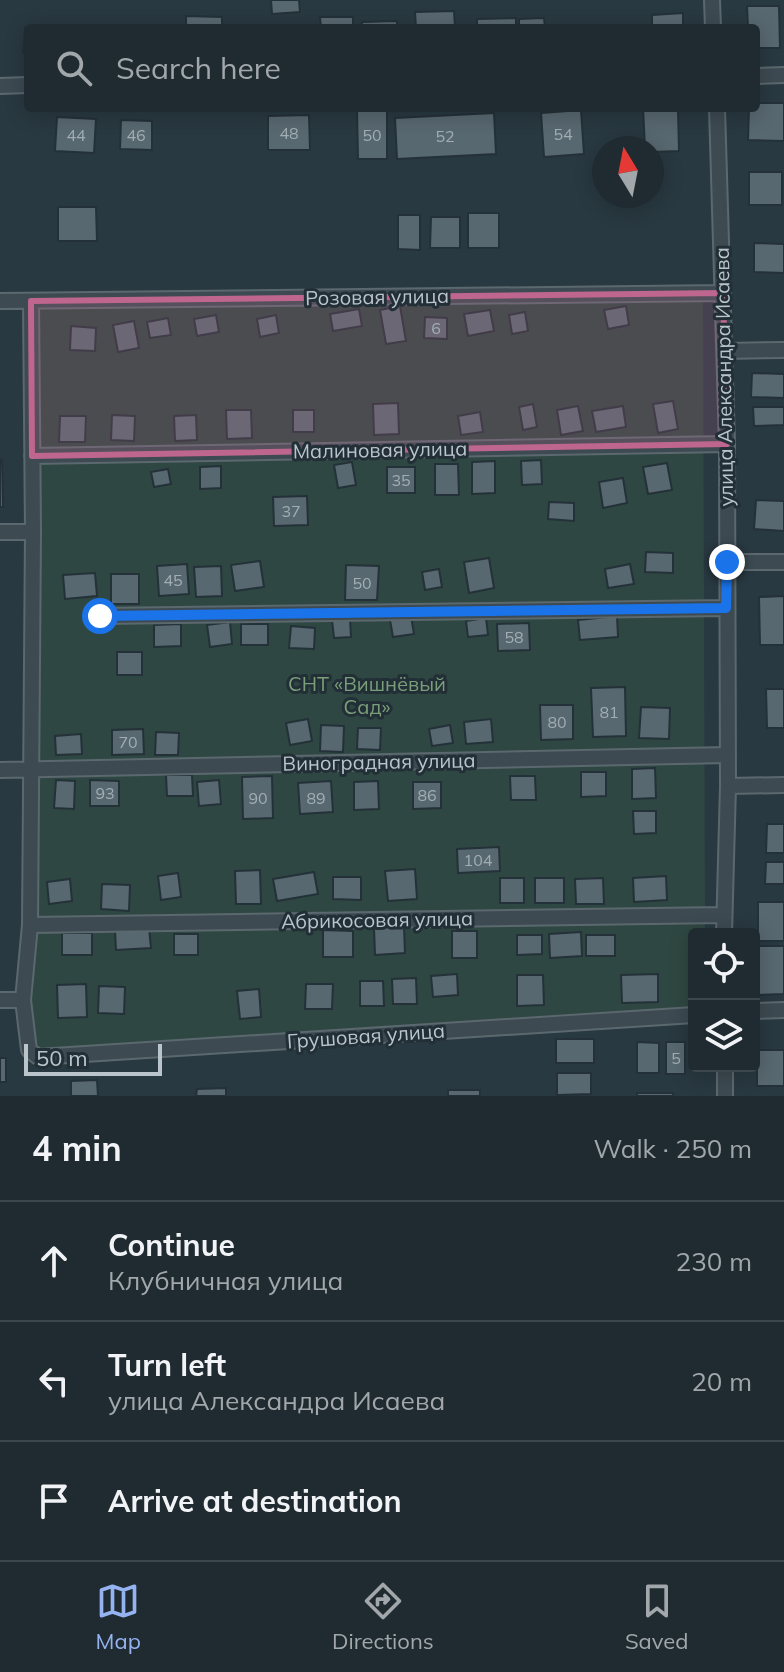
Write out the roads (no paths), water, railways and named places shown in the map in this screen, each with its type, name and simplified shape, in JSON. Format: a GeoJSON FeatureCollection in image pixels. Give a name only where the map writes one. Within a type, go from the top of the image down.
{"type":"FeatureCollection","features":[{"type":"Feature","properties":{"kind":"street"},"geometry":{"type":"LineString","coordinates":[[712,0],[713,24]]}},
{"type":"Feature","properties":{"kind":"street"},"geometry":{"type":"LineString","coordinates":[[760,76],[784,75]]}},
{"type":"Feature","properties":{"kind":"street"},"geometry":{"type":"LineString","coordinates":[[0,86],[24,85]]}},
{"type":"Feature","properties":{"kind":"street","name":"улица Александра Исаева"},"geometry":{"type":"LineString","coordinates":[[717,112],[727,444],[728,786],[724,928]]}},
{"type":"Feature","properties":{"kind":"street","name":"Розовая улица"},"geometry":{"type":"LineString","coordinates":[[0,301],[723,293]]}},
{"type":"Feature","properties":{"kind":"street"},"geometry":{"type":"LineString","coordinates":[[0,1000],[23,1000],[30,925],[31,301]]}},
{"type":"Feature","properties":{"kind":"street"},"geometry":{"type":"LineString","coordinates":[[725,351],[784,350]]}},
{"type":"Feature","properties":{"kind":"street","name":"Малиновая улица"},"geometry":{"type":"LineString","coordinates":[[32,456],[727,444]]}},
{"type":"Feature","properties":{"kind":"street"},"geometry":{"type":"LineString","coordinates":[[0,532],[33,532]]}},
{"type":"Feature","properties":{"kind":"street"},"geometry":{"type":"LineString","coordinates":[[727,562],[784,562]]}},
{"type":"Feature","properties":{"kind":"street"},"geometry":{"type":"LineString","coordinates":[[100,616],[726,608]]}},
{"type":"Feature","properties":{"kind":"street","name":"Виноградная улица"},"geometry":{"type":"LineString","coordinates":[[0,770],[728,755]]}},
{"type":"Feature","properties":{"kind":"street"},"geometry":{"type":"LineString","coordinates":[[728,786],[784,785]]}},
{"type":"Feature","properties":{"kind":"street","name":"Абрикосовая улица"},"geometry":{"type":"LineString","coordinates":[[30,925],[724,915]]}},
{"type":"Feature","properties":{"kind":"street","name":"Грушовая улица"},"geometry":{"type":"LineString","coordinates":[[23,1000],[29,1050],[38,1057],[688,1015]]}},
{"type":"Feature","properties":{"kind":"street"},"geometry":{"type":"LineString","coordinates":[[760,1011],[784,1010]]}},
{"type":"Feature","properties":{"kind":"street"},"geometry":{"type":"LineString","coordinates":[[725,1072],[725,1096]]}},
{"type":"Feature","properties":{"kind":"park label","name":"СНТ «Вишнёвый Cад»"},"geometry":{"type":"Point","coordinates":[367,696]}}]}
